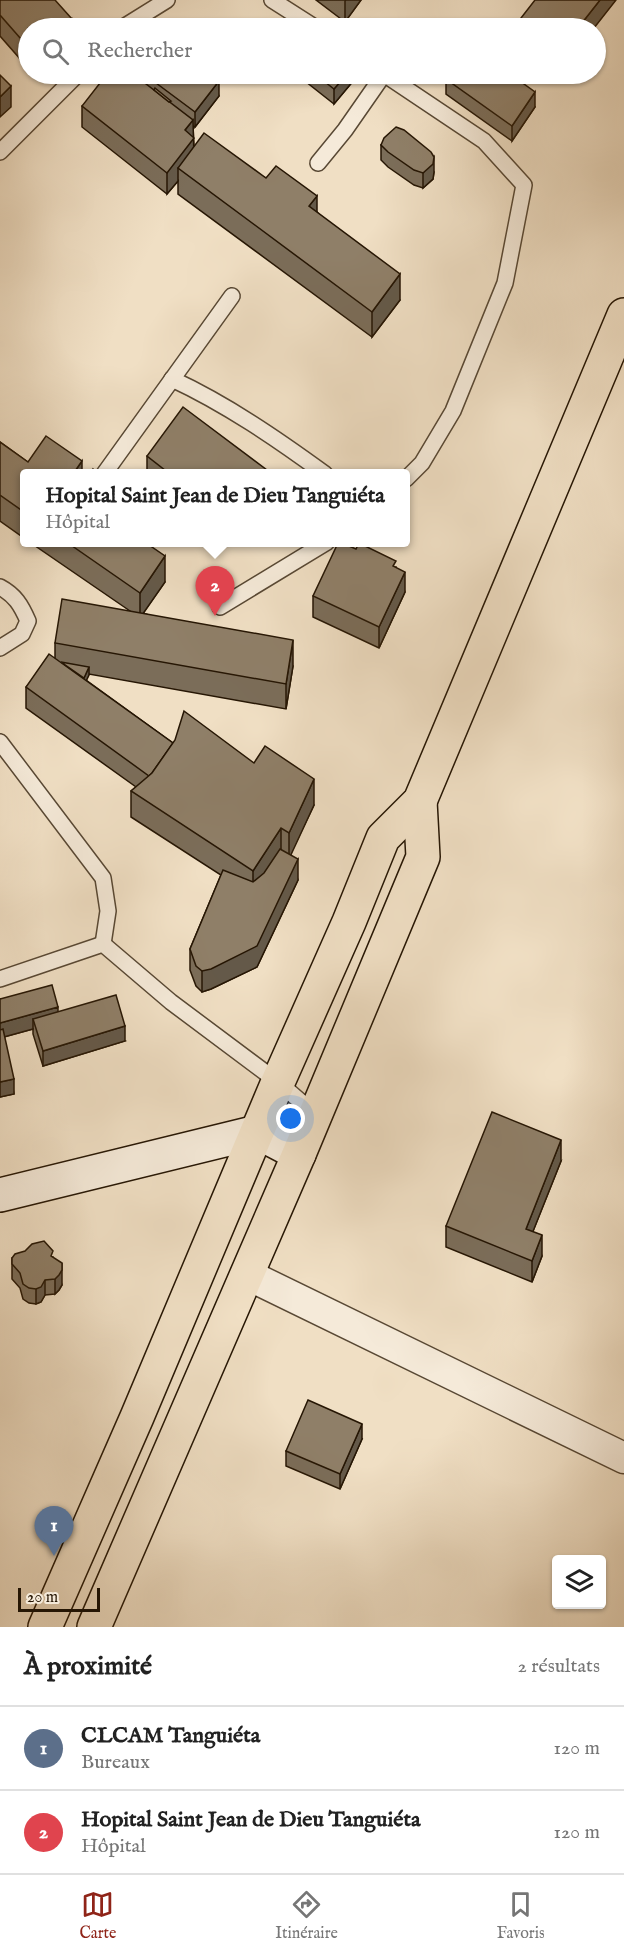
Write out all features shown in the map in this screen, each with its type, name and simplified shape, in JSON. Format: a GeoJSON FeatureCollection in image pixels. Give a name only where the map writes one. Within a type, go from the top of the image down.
{"type":"FeatureCollection","features":[{"type":"Feature","properties":{"kind":"highway"},"geometry":{"type":"LineString","coordinates":[[45,1627],[278,1082],[349,922],[383,838],[420,801],[624,315]]}},
{"type":"Feature","properties":{"kind":"highway"},"geometry":{"type":"LineString","coordinates":[[94,1627],[248,1275],[423,857],[420,801]]}},
{"type":"Feature","properties":{"kind":"main road"},"geometry":{"type":"LineString","coordinates":[[0,1195],[257,1132],[299,1154]]}},
{"type":"Feature","properties":{"kind":"street"},"geometry":{"type":"LineString","coordinates":[[248,1275],[624,1458]]}},
{"type":"Feature","properties":{"kind":"lane"},"geometry":{"type":"LineString","coordinates":[[138,18],[167,0]]}},
{"type":"Feature","properties":{"kind":"lane"},"geometry":{"type":"LineString","coordinates":[[272,0],[300,18]]}},
{"type":"Feature","properties":{"kind":"lane"},"geometry":{"type":"LineString","coordinates":[[0,152],[68,84]]}},
{"type":"Feature","properties":{"kind":"lane"},"geometry":{"type":"LineString","coordinates":[[318,163],[345,130],[377,84]]}},
{"type":"Feature","properties":{"kind":"lane"},"geometry":{"type":"LineString","coordinates":[[399,84],[484,141],[524,185],[505,283],[453,411],[422,463],[410,474]]}},
{"type":"Feature","properties":{"kind":"lane"},"geometry":{"type":"LineString","coordinates":[[108,469],[231,296]]}},
{"type":"Feature","properties":{"kind":"lane"},"geometry":{"type":"LineString","coordinates":[[172,379],[188,386],[261,431],[318,469]]}},
{"type":"Feature","properties":{"kind":"lane"},"geometry":{"type":"LineString","coordinates":[[220,607],[320,547]]}},
{"type":"Feature","properties":{"kind":"lane"},"geometry":{"type":"LineString","coordinates":[[0,587],[11,593],[21,605],[28,621],[22,634],[0,648]]}},
{"type":"Feature","properties":{"kind":"lane"},"geometry":{"type":"LineString","coordinates":[[0,742],[103,878],[108,912],[103,944]]}},
{"type":"Feature","properties":{"kind":"lane"},"geometry":{"type":"LineString","coordinates":[[0,979],[103,944]]}},
{"type":"Feature","properties":{"kind":"lane"},"geometry":{"type":"LineString","coordinates":[[103,944],[171,1002],[278,1082],[315,1114]]}},
{"type":"Feature","properties":{"kind":"building"},"geometry":{"type":"Polygon","coordinates":[[[0,0],[55,0],[71,18],[18,18],[18,36],[0,15],[0,0]]]}},
{"type":"Feature","properties":{"kind":"building"},"geometry":{"type":"Polygon","coordinates":[[[535,0],[600,0],[586,18],[521,18],[535,0]]]}},
{"type":"Feature","properties":{"kind":"building"},"geometry":{"type":"Polygon","coordinates":[[[0,75],[11,86],[0,97],[0,75]]]}},
{"type":"Feature","properties":{"kind":"building"},"geometry":{"type":"Polygon","coordinates":[[[99,84],[146,84],[193,120],[185,130],[194,138],[167,173],[82,106],[99,84]]]}},
{"type":"Feature","properties":{"kind":"building"},"geometry":{"type":"Polygon","coordinates":[[[157,84],[217,84],[195,112],[157,84]]]}},
{"type":"Feature","properties":{"kind":"building"},"geometry":{"type":"Polygon","coordinates":[[[328,84],[338,84],[334,89],[328,84]]]}},
{"type":"Feature","properties":{"kind":"building"},"geometry":{"type":"Polygon","coordinates":[[[453,84],[524,84],[535,92],[512,126],[453,84]]]}},
{"type":"Feature","properties":{"kind":"building"},"geometry":{"type":"Polygon","coordinates":[[[155,88],[171,101],[169,102],[154,90],[155,88]]]}},
{"type":"Feature","properties":{"kind":"building"},"geometry":{"type":"Polygon","coordinates":[[[396,127],[404,130],[434,157],[433,164],[423,173],[414,170],[381,145],[384,138],[396,127]]]}},
{"type":"Feature","properties":{"kind":"building"},"geometry":{"type":"Polygon","coordinates":[[[204,133],[266,178],[276,166],[317,196],[309,206],[400,274],[372,312],[178,168],[204,133]]]}},
{"type":"Feature","properties":{"kind":"building"},"geometry":{"type":"Polygon","coordinates":[[[183,407],[266,469],[164,469],[147,456],[183,407]]]}},
{"type":"Feature","properties":{"kind":"building"},"geometry":{"type":"Polygon","coordinates":[[[46,436],[82,461],[76,469],[20,469],[20,509],[0,495],[0,442],[28,462],[46,436]]]}},
{"type":"Feature","properties":{"kind":"building"},"geometry":{"type":"Polygon","coordinates":[[[74,547],[152,547],[165,556],[140,593],[74,547]]]}},
{"type":"Feature","properties":{"kind":"building"},"geometry":{"type":"Polygon","coordinates":[[[336,547],[356,549],[367,547],[396,561],[393,566],[405,572],[379,627],[313,596],[336,547]]]}},
{"type":"Feature","properties":{"kind":"building"},"geometry":{"type":"Polygon","coordinates":[[[62,599],[293,640],[286,684],[55,643],[62,599]]]}},
{"type":"Feature","properties":{"kind":"building"},"geometry":{"type":"Polygon","coordinates":[[[49,654],[173,743],[149,776],[26,687],[49,654]]]}},
{"type":"Feature","properties":{"kind":"building"},"geometry":{"type":"Polygon","coordinates":[[[61,662],[89,667],[84,678],[61,662]]]}},
{"type":"Feature","properties":{"kind":"building"},"geometry":{"type":"Polygon","coordinates":[[[184,711],[254,763],[265,746],[314,779],[289,833],[281,828],[253,871],[131,791],[152,773],[175,740],[184,711]]]}},
{"type":"Feature","properties":{"kind":"building"},"geometry":{"type":"Polygon","coordinates":[[[280,849],[298,859],[257,946],[211,969],[202,971],[196,966],[190,949],[223,870],[253,882],[264,873],[280,849]]]}},
{"type":"Feature","properties":{"kind":"building"},"geometry":{"type":"Polygon","coordinates":[[[52,985],[58,1007],[0,1023],[0,999],[52,985]]]}},
{"type":"Feature","properties":{"kind":"building"},"geometry":{"type":"Polygon","coordinates":[[[116,995],[125,1026],[43,1051],[33,1019],[116,995]]]}},
{"type":"Feature","properties":{"kind":"building"},"geometry":{"type":"Polygon","coordinates":[[[3,1029],[14,1079],[0,1082],[0,1030],[3,1029]]]}},
{"type":"Feature","properties":{"kind":"building"},"geometry":{"type":"Polygon","coordinates":[[[492,1112],[561,1140],[526,1229],[542,1235],[532,1261],[446,1226],[492,1112]]]}},
{"type":"Feature","properties":{"kind":"building"},"geometry":{"type":"Polygon","coordinates":[[[44,1241],[53,1251],[51,1256],[62,1263],[62,1270],[55,1279],[45,1280],[41,1287],[29,1288],[23,1284],[20,1273],[12,1264],[12,1258],[32,1244],[44,1241]]]}},
{"type":"Feature","properties":{"kind":"building"},"geometry":{"type":"Polygon","coordinates":[[[308,1400],[362,1424],[340,1474],[286,1451],[308,1400]]]}},
{"type":"Feature","properties":{"kind":"place","name":"Hopital Saint Jean de Dieu Tanguiéta"},"geometry":{"type":"Point","coordinates":[215,616]}},
{"type":"Feature","properties":{"kind":"place","name":"CLCAM Tanguiéta"},"geometry":{"type":"Point","coordinates":[54,1556]}}]}
